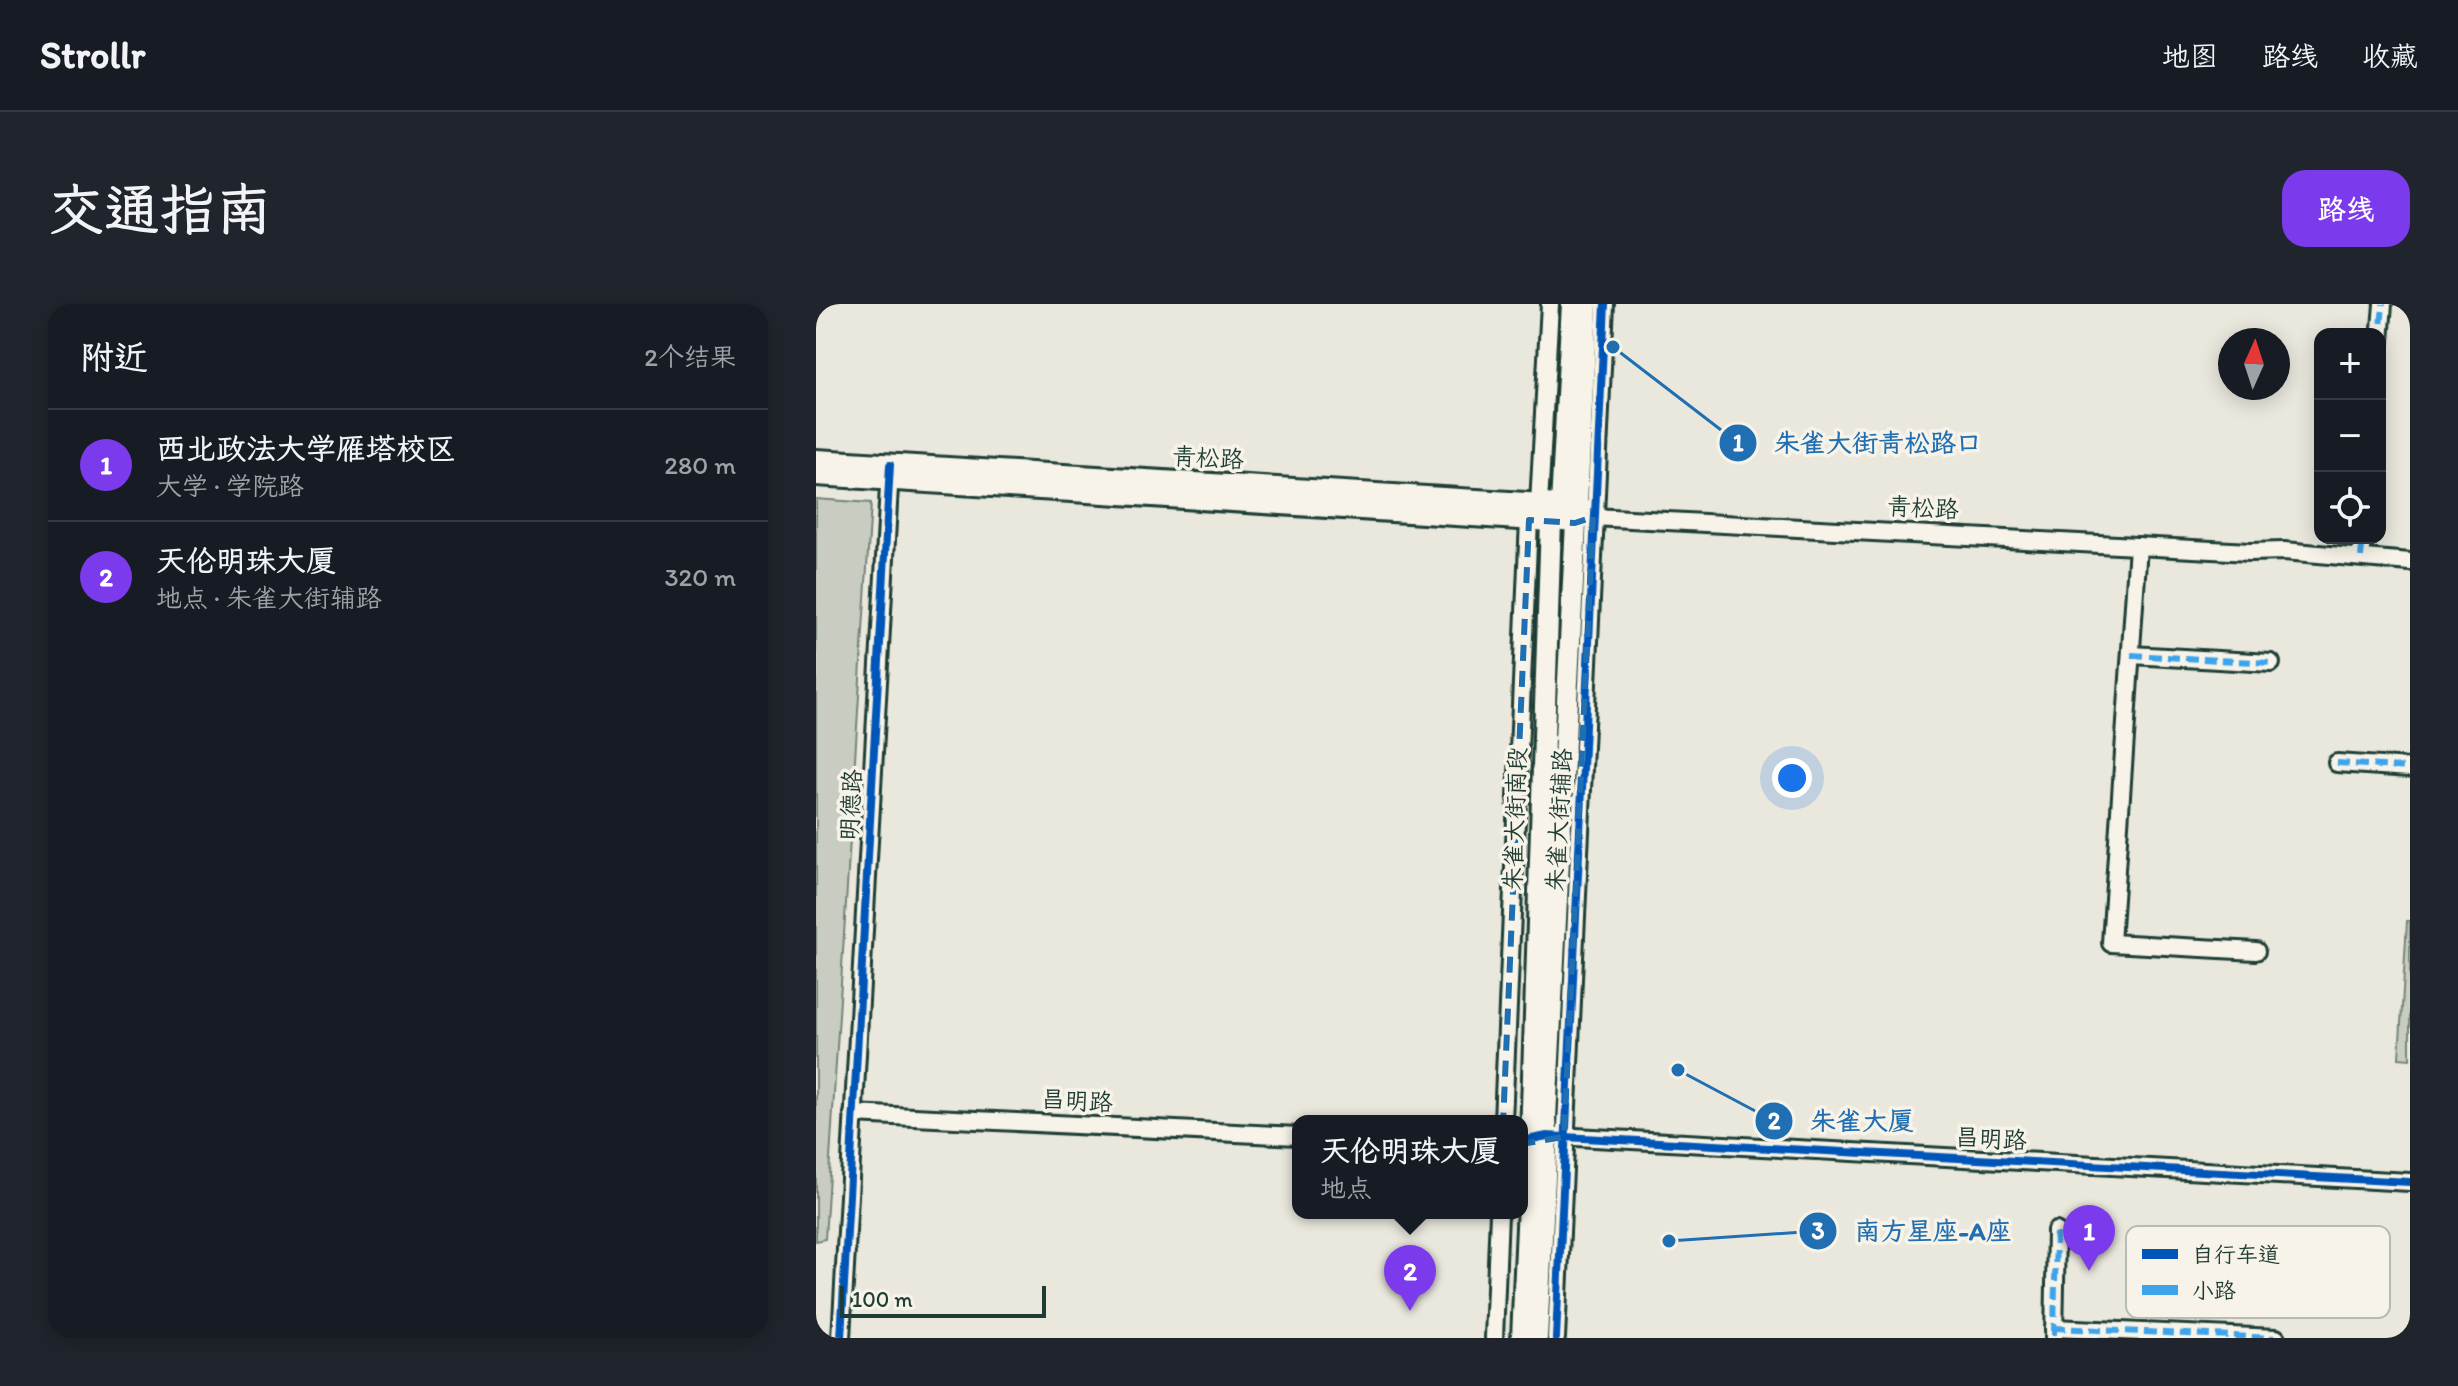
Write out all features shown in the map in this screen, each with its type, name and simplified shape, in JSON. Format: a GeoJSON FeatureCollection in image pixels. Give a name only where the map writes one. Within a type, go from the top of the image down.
{"type":"FeatureCollection","features":[{"type":"Feature","properties":{"kind":"main road","name":"朱雀大街南段"},"geometry":{"type":"LineString","coordinates":[[1522,1338],[1547,1086],[1560,514],[1572,304]]}},
{"type":"Feature","properties":{"kind":"main road","name":"朱雀大街南段"},"geometry":{"type":"LineString","coordinates":[[1560,514],[1587,304]]}},
{"type":"Feature","properties":{"kind":"main road","name":"青松路"},"geometry":{"type":"LineString","coordinates":[[816,460],[890,473]]}},
{"type":"Feature","properties":{"kind":"main road","name":"青松路"},"geometry":{"type":"LineString","coordinates":[[816,475],[890,473],[1560,514]]}},
{"type":"Feature","properties":{"kind":"main road","name":"朱雀大街南段"},"geometry":{"type":"LineString","coordinates":[[1537,1338],[1541,1138]]}},
{"type":"Feature","properties":{"kind":"street","name":"朱雀大街辅路"},"geometry":{"type":"LineString","coordinates":[[1550,304],[1560,514]]}},
{"type":"Feature","properties":{"kind":"street","name":"朱雀大街辅路"},"geometry":{"type":"LineString","coordinates":[[1504,1115],[1560,514],[1605,304]]}},
{"type":"Feature","properties":{"kind":"street"},"geometry":{"type":"LineString","coordinates":[[2381,328],[2383,304]]}},
{"type":"Feature","properties":{"kind":"street","name":"明德路"},"geometry":{"type":"LineString","coordinates":[[841,1338],[890,473]]}},
{"type":"Feature","properties":{"kind":"street","name":"青松路"},"geometry":{"type":"LineString","coordinates":[[1560,514],[2250,552],[2284,551],[2410,562]]}},
{"type":"Feature","properties":{"kind":"street"},"geometry":{"type":"LineString","coordinates":[[2361,557],[2362,544]]}},
{"type":"Feature","properties":{"kind":"street"},"geometry":{"type":"LineString","coordinates":[[2138,546],[2111,943],[2256,951]]}},
{"type":"Feature","properties":{"kind":"street"},"geometry":{"type":"LineString","coordinates":[[2131,655],[2271,663]]}},
{"type":"Feature","properties":{"kind":"street"},"geometry":{"type":"LineString","coordinates":[[2337,763],[2410,768]]}},
{"type":"Feature","properties":{"kind":"street","name":"昌明路"},"geometry":{"type":"LineString","coordinates":[[853,1114],[1292,1136]]}},
{"type":"Feature","properties":{"kind":"street"},"geometry":{"type":"LineString","coordinates":[[1541,1138],[1556,1338]]}},
{"type":"Feature","properties":{"kind":"street","name":"昌明路"},"geometry":{"type":"LineString","coordinates":[[1541,1138],[2410,1182]]}},
{"type":"Feature","properties":{"kind":"street"},"geometry":{"type":"LineString","coordinates":[[1494,1338],[1499,1219]]}},
{"type":"Feature","properties":{"kind":"street"},"geometry":{"type":"LineString","coordinates":[[2056,1231],[2054,1333],[2276,1338]]}},
{"type":"Feature","properties":{"kind":"highlighted area"},"geometry":{"type":"Polygon","coordinates":[[[1593,517],[1564,1137],[1502,1147],[1529,520],[1575,523],[1593,517]]]}},
{"type":"Feature","properties":{"kind":"shaded area"},"geometry":{"type":"Polygon","coordinates":[[[816,499],[871,503],[825,1239],[816,1241],[816,499]]]}},
{"type":"Feature","properties":{"kind":"shaded area"},"geometry":{"type":"Polygon","coordinates":[[[2407,921],[2410,921],[2410,1059],[2399,1058],[2407,921]]]}},
{"type":"Feature","properties":{"kind":"marked path"},"geometry":{"type":"LineString","coordinates":[[2381,328],[2383,304]]}},
{"type":"Feature","properties":{"kind":"marked path"},"geometry":{"type":"LineString","coordinates":[[2361,557],[2362,544]]}},
{"type":"Feature","properties":{"kind":"marked path"},"geometry":{"type":"LineString","coordinates":[[2131,655],[2271,663]]}},
{"type":"Feature","properties":{"kind":"marked path"},"geometry":{"type":"LineString","coordinates":[[2337,763],[2410,768]]}},
{"type":"Feature","properties":{"kind":"marked path"},"geometry":{"type":"LineString","coordinates":[[2054,1335],[2056,1231]]}},
{"type":"Feature","properties":{"kind":"marked path"},"geometry":{"type":"LineString","coordinates":[[2054,1328],[2276,1338]]}},
{"type":"Feature","properties":{"kind":"cycle path"},"geometry":{"type":"LineString","coordinates":[[1556,1338],[1605,304]]}},
{"type":"Feature","properties":{"kind":"cycle path"},"geometry":{"type":"LineString","coordinates":[[841,1338],[890,465]]}},
{"type":"Feature","properties":{"kind":"cycle path"},"geometry":{"type":"LineString","coordinates":[[1528,1140],[1547,1136],[2410,1182]]}},
{"type":"Feature","properties":{"kind":"place","name":"朱雀大街青松路口"},"geometry":{"type":"Point","coordinates":[1613,347]}},
{"type":"Feature","properties":{"kind":"place","name":"朱雀大厦"},"geometry":{"type":"Point","coordinates":[1678,1070]}},
{"type":"Feature","properties":{"kind":"place","name":"南方星座-A座"},"geometry":{"type":"Point","coordinates":[1669,1241]}},
{"type":"Feature","properties":{"kind":"place","name":"西北政法大学雁塔校区"},"geometry":{"type":"Point","coordinates":[2089,1271]}},
{"type":"Feature","properties":{"kind":"place","name":"天伦明珠大厦"},"geometry":{"type":"Point","coordinates":[1410,1311]}}]}
